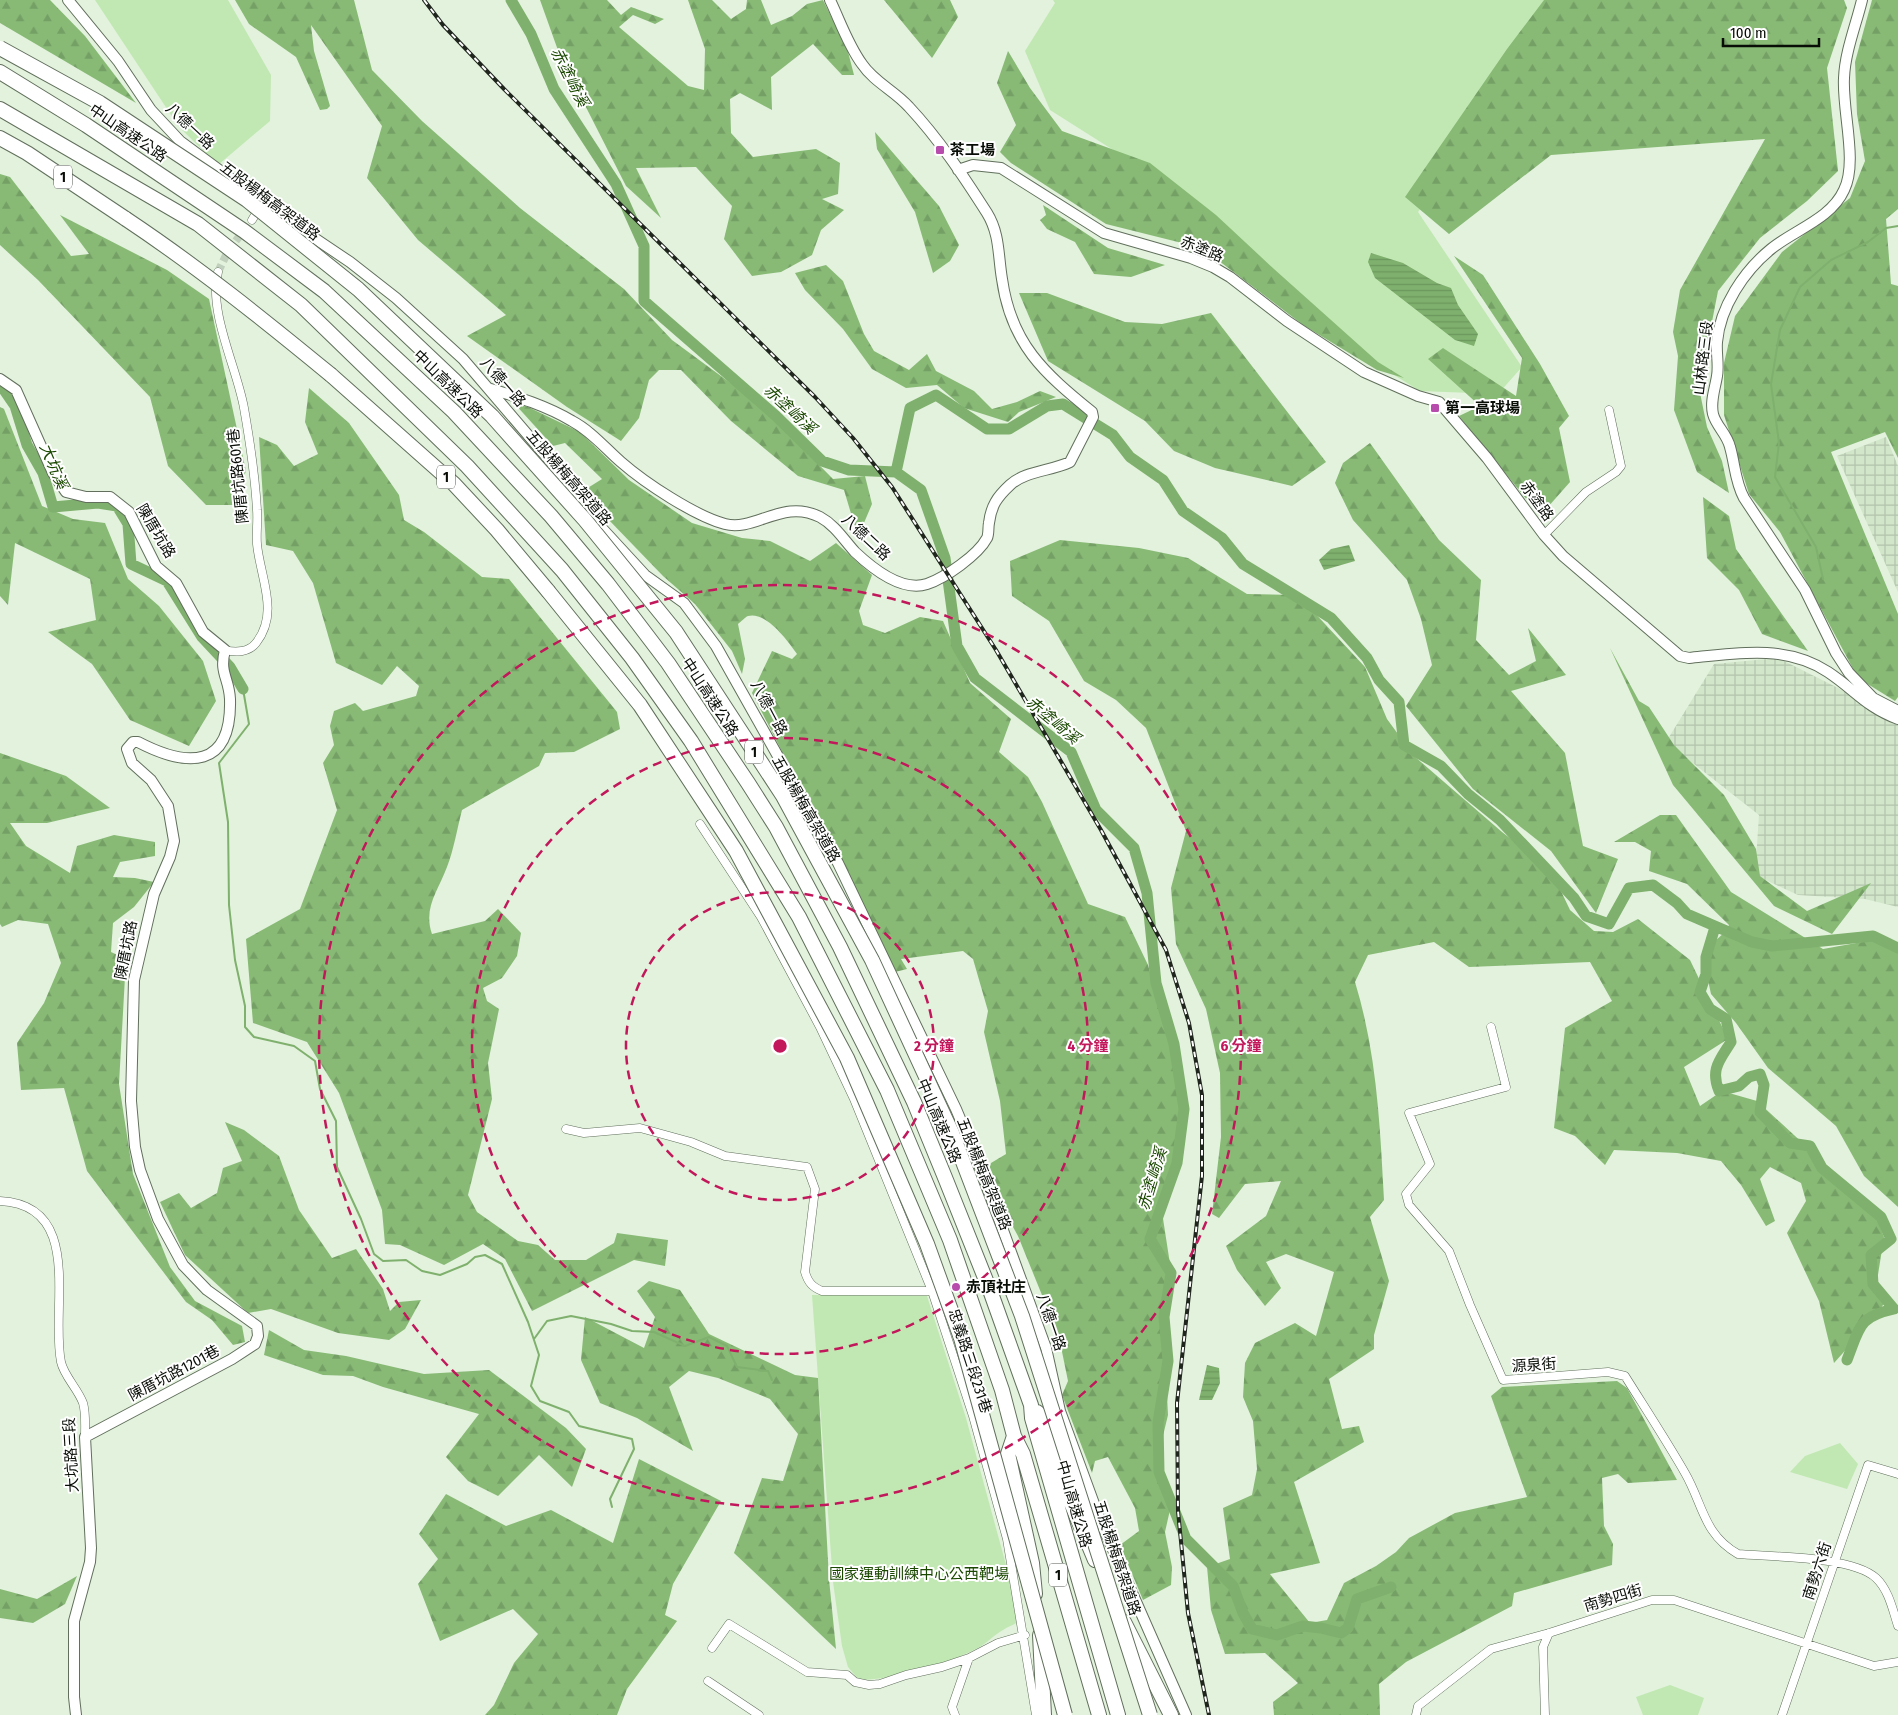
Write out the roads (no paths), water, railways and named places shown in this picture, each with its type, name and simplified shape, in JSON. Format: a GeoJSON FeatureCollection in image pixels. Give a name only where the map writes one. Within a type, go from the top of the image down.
{"type":"FeatureCollection","features":[{"type":"Feature","properties":{"kind":"highway","name":"五股楊梅高架道路"},"geometry":{"type":"LineString","coordinates":[[0,48],[100,102],[247,200],[358,289],[492,416],[586,520],[676,632],[783,796],[872,960],[952,1133],[1022,1316],[1150,1715]]}},
{"type":"Feature","properties":{"kind":"highway","name":"中山高速公路"},"geometry":{"type":"LineString","coordinates":[[0,72],[86,125],[244,231],[324,291],[454,412],[551,516],[608,584],[668,663],[776,827],[840,947],[910,1094],[991,1293],[1031,1405],[1032,1418],[1118,1715]]}},
{"type":"Feature","properties":{"kind":"highway","name":"1"},"geometry":{"type":"LineString","coordinates":[[0,109],[198,224],[301,305],[467,466],[562,570],[632,658],[696,749],[799,917],[887,1090],[950,1240],[1002,1390],[1014,1436],[1031,1479],[1099,1715]]}},
{"type":"Feature","properties":{"kind":"highway","name":"1"},"geometry":{"type":"LineString","coordinates":[[0,138],[26,153],[182,257],[239,299],[332,375],[454,484],[497,530],[640,705],[730,843],[781,932],[847,1058],[927,1244],[961,1338],[1065,1715]]}},
{"type":"Feature","properties":{"kind":"highway"},"geometry":{"type":"LineString","coordinates":[[1031,1405],[1041,1416],[1067,1493],[1107,1588],[1171,1715]]}},
{"type":"Feature","properties":{"kind":"highway"},"geometry":{"type":"LineString","coordinates":[[1014,1436],[1008,1454],[1032,1563],[1044,1715]]}},
{"type":"Feature","properties":{"kind":"street","name":"八德一路"},"geometry":{"type":"LineString","coordinates":[[68,0],[118,61],[151,110],[180,141],[263,202],[350,262],[396,298],[438,335],[490,389],[551,462],[598,524],[645,575],[684,603],[716,646],[838,863],[920,1031],[977,1159],[1046,1348],[1057,1402],[1100,1520],[1186,1715]]}},
{"type":"Feature","properties":{"kind":"street"},"geometry":{"type":"LineString","coordinates":[[830,0],[853,51],[863,66],[911,108],[958,170]]}},
{"type":"Feature","properties":{"kind":"street","name":"山林路三段"},"geometry":{"type":"LineString","coordinates":[[1862,0],[1844,76],[1844,113],[1850,156],[1844,190],[1836,204],[1826,213],[1763,256],[1729,302],[1721,320],[1717,342],[1718,375],[1712,405],[1717,426],[1730,446],[1738,487],[1805,590],[1836,652],[1856,682],[1873,698],[1898,711]]}},
{"type":"Feature","properties":{"kind":"street","name":"赤塗路"},"geometry":{"type":"LineString","coordinates":[[958,170],[973,165],[1001,168],[1104,233],[1191,258],[1213,268],[1230,277],[1287,320],[1364,372],[1418,396],[1439,402],[1487,458],[1544,535],[1563,556],[1680,656],[1689,658],[1768,652],[1792,656],[1827,671],[1878,711],[1898,719]]}},
{"type":"Feature","properties":{"kind":"street","name":"八德二路"},"geometry":{"type":"LineString","coordinates":[[490,389],[519,397],[572,421],[650,484],[695,511],[724,524],[742,524],[780,513],[811,513],[830,524],[856,553],[885,575],[907,586],[920,586],[941,579],[987,538],[992,506],[997,498],[1012,483],[1028,476],[1056,469],[1070,462],[1093,417],[1092,412],[1042,369],[1018,335],[1006,305],[995,229],[989,216],[958,170]]}},
{"type":"Feature","properties":{"kind":"street"},"geometry":{"type":"LineString","coordinates":[[252,220],[263,202]]}},
{"type":"Feature","properties":{"kind":"street","name":"陳厝坑路601巷"},"geometry":{"type":"LineString","coordinates":[[218,272],[216,295],[228,352],[244,405],[253,462],[257,511],[257,543],[268,603],[265,627],[255,644],[243,651],[225,651]]}},
{"type":"Feature","properties":{"kind":"street","name":"陳厝坑路"},"geometry":{"type":"LineString","coordinates":[[0,379],[16,390],[53,473],[66,492],[86,497],[110,497],[129,512],[156,566],[176,583],[203,632],[225,651],[222,663],[230,696],[229,725],[218,748],[209,756],[189,758],[180,758],[138,742],[133,742],[127,749],[132,763],[151,780],[168,806],[174,841],[170,857],[154,894],[134,980],[130,1101],[140,1170],[158,1219],[183,1265],[207,1290],[253,1322]]}},
{"type":"Feature","properties":{"kind":"street"},"geometry":{"type":"LineString","coordinates":[[1544,535],[1586,492],[1616,472],[1621,466],[1609,410]]}},
{"type":"Feature","properties":{"kind":"street","name":"忠義路三段231巷"},"geometry":{"type":"LineString","coordinates":[[700,824],[761,918],[820,1027],[854,1099],[932,1291],[958,1367],[1007,1539],[1025,1635],[1036,1715]]}},
{"type":"Feature","properties":{"kind":"street","name":"源泉街"},"geometry":{"type":"LineString","coordinates":[[1491,1026],[1506,1087],[1410,1113],[1430,1164],[1406,1194],[1409,1205],[1449,1250],[1470,1305],[1503,1380],[1608,1372],[1624,1376],[1686,1475],[1694,1496],[1715,1536],[1726,1547],[1738,1554],[1834,1562],[1863,1570],[1876,1578],[1885,1591],[1898,1626]]}},
{"type":"Feature","properties":{"kind":"street"},"geometry":{"type":"LineString","coordinates":[[566,1129],[584,1133],[640,1128],[691,1142],[725,1156],[807,1167],[815,1189],[804,1272],[814,1288],[822,1291],[932,1291]]}},
{"type":"Feature","properties":{"kind":"street","name":"大坑路三段"},"geometry":{"type":"LineString","coordinates":[[0,1201],[18,1202],[30,1208],[44,1219],[53,1237],[58,1258],[61,1365],[84,1404],[91,1548],[90,1562],[74,1621],[74,1697],[76,1715]]}},
{"type":"Feature","properties":{"kind":"street","name":"陳厝坑路1201巷"},"geometry":{"type":"LineString","coordinates":[[85,1437],[247,1350],[255,1344],[258,1336],[257,1326],[253,1322]]}},
{"type":"Feature","properties":{"kind":"street","name":"南勢六街"},"geometry":{"type":"LineString","coordinates":[[1782,1715],[1808,1645],[1834,1562],[1868,1465],[1898,1474]]}},
{"type":"Feature","properties":{"kind":"street","name":"南勢四街"},"geometry":{"type":"LineString","coordinates":[[1416,1715],[1418,1706],[1491,1649],[1549,1633],[1652,1600],[1674,1600],[1874,1666],[1898,1662]]}},
{"type":"Feature","properties":{"kind":"street"},"geometry":{"type":"LineString","coordinates":[[712,1648],[729,1624],[807,1672],[847,1675],[855,1682],[869,1685],[880,1684],[969,1658],[998,1643],[1025,1635]]}},
{"type":"Feature","properties":{"kind":"street"},"geometry":{"type":"LineString","coordinates":[[1545,1715],[1542,1648],[1549,1633]]}},
{"type":"Feature","properties":{"kind":"street"},"geometry":{"type":"LineString","coordinates":[[955,1715],[952,1707],[969,1658]]}},
{"type":"Feature","properties":{"kind":"street"},"geometry":{"type":"LineString","coordinates":[[708,1681],[759,1715]]}},
{"type":"Feature","properties":{"kind":"waterway","name":"赤塗崎溪"},"geometry":{"type":"LineString","coordinates":[[511,0],[531,34],[554,89],[616,184],[644,246],[644,301],[776,416],[822,461],[849,470],[896,472],[921,490],[945,558],[957,646],[975,678],[1071,752],[1096,810],[1134,848],[1147,893],[1156,983],[1174,1044],[1184,1109],[1177,1163],[1150,1239],[1171,1273],[1164,1317],[1168,1361],[1158,1423],[1159,1472],[1186,1539],[1233,1586],[1243,1613],[1252,1629],[1277,1635],[1303,1626],[1341,1633],[1348,1628],[1357,1599],[1391,1587]]}},
{"type":"Feature","properties":{"kind":"waterway"},"geometry":{"type":"LineString","coordinates":[[1823,579],[1816,547],[1775,477],[1779,443],[1771,384],[1780,330],[1800,287],[1831,260],[1868,242],[1886,228],[1898,226]]}},
{"type":"Feature","properties":{"kind":"waterway","name":"大坑溪"},"geometry":{"type":"LineString","coordinates":[[0,384],[15,406],[27,445],[43,473],[53,507],[98,503],[117,506],[128,524],[131,564],[167,581],[202,637],[230,667],[243,689]]}},
{"type":"Feature","properties":{"kind":"waterway"},"geometry":{"type":"LineString","coordinates":[[896,472],[910,408],[936,395],[987,429],[1009,429],[1047,406],[1063,404],[1113,435],[1130,457],[1163,480],[1183,511],[1222,538],[1243,564],[1331,618],[1367,658],[1379,680],[1399,702],[1404,745],[1441,766],[1468,794],[1500,820],[1574,898],[1586,916],[1609,924],[1629,888],[1653,885],[1677,903],[1687,914],[1752,942],[1772,946],[1873,936],[1898,948]]}},
{"type":"Feature","properties":{"kind":"waterway"},"geometry":{"type":"LineString","coordinates":[[243,689],[249,724],[219,763],[228,822],[229,905],[235,960],[245,1006],[245,1027],[254,1037],[294,1046],[315,1061],[320,1089],[336,1121],[337,1167],[361,1219],[374,1254],[383,1261],[406,1260],[422,1271],[440,1275],[467,1264],[475,1257],[485,1255],[502,1264],[528,1322],[539,1355],[531,1386],[540,1401],[569,1412],[579,1426],[632,1439],[634,1449],[610,1499],[612,1507]]}},
{"type":"Feature","properties":{"kind":"waterway"},"geometry":{"type":"LineString","coordinates":[[1715,927],[1706,957],[1706,974],[1700,992],[1710,1009],[1726,1019],[1731,1042],[1720,1060],[1716,1071],[1716,1083],[1719,1091],[1739,1086],[1749,1077],[1760,1074],[1764,1085],[1760,1112],[1790,1143],[1810,1146],[1822,1168],[1881,1217],[1891,1239],[1871,1255],[1873,1284],[1894,1309],[1873,1316],[1862,1325],[1847,1360]]}},
{"type":"Feature","properties":{"kind":"waterway"},"geometry":{"type":"LineString","coordinates":[[534,1339],[547,1321],[571,1316],[611,1324],[632,1331],[654,1332],[685,1346],[709,1337],[727,1346],[737,1367],[768,1371],[772,1380]]}},
{"type":"Feature","properties":{"kind":"tunnel"},"geometry":{"type":"LineString","coordinates":[[218,272],[228,251],[252,220]]}},
{"type":"Feature","properties":{"kind":"railway"},"geometry":{"type":"LineString","coordinates":[[424,0],[443,25],[504,89],[815,397],[853,438],[892,487],[996,650],[1101,830],[1166,950],[1189,1023],[1202,1095],[1202,1176],[1177,1403],[1178,1511],[1188,1613],[1209,1715]]}},
{"type":"Feature","properties":{"kind":"place","name":"茶工場"},"geometry":{"type":"Point","coordinates":[940,150]}},
{"type":"Feature","properties":{"kind":"place","name":"第一高球場"},"geometry":{"type":"Point","coordinates":[1435,408]}},
{"type":"Feature","properties":{"kind":"place","name":"赤頂社庄"},"geometry":{"type":"Point","coordinates":[956,1287]}},
{"type":"Feature","properties":{"kind":"park label","name":"國家運動訓練中心公西靶場"},"geometry":{"type":"Point","coordinates":[919,1574]}}]}
